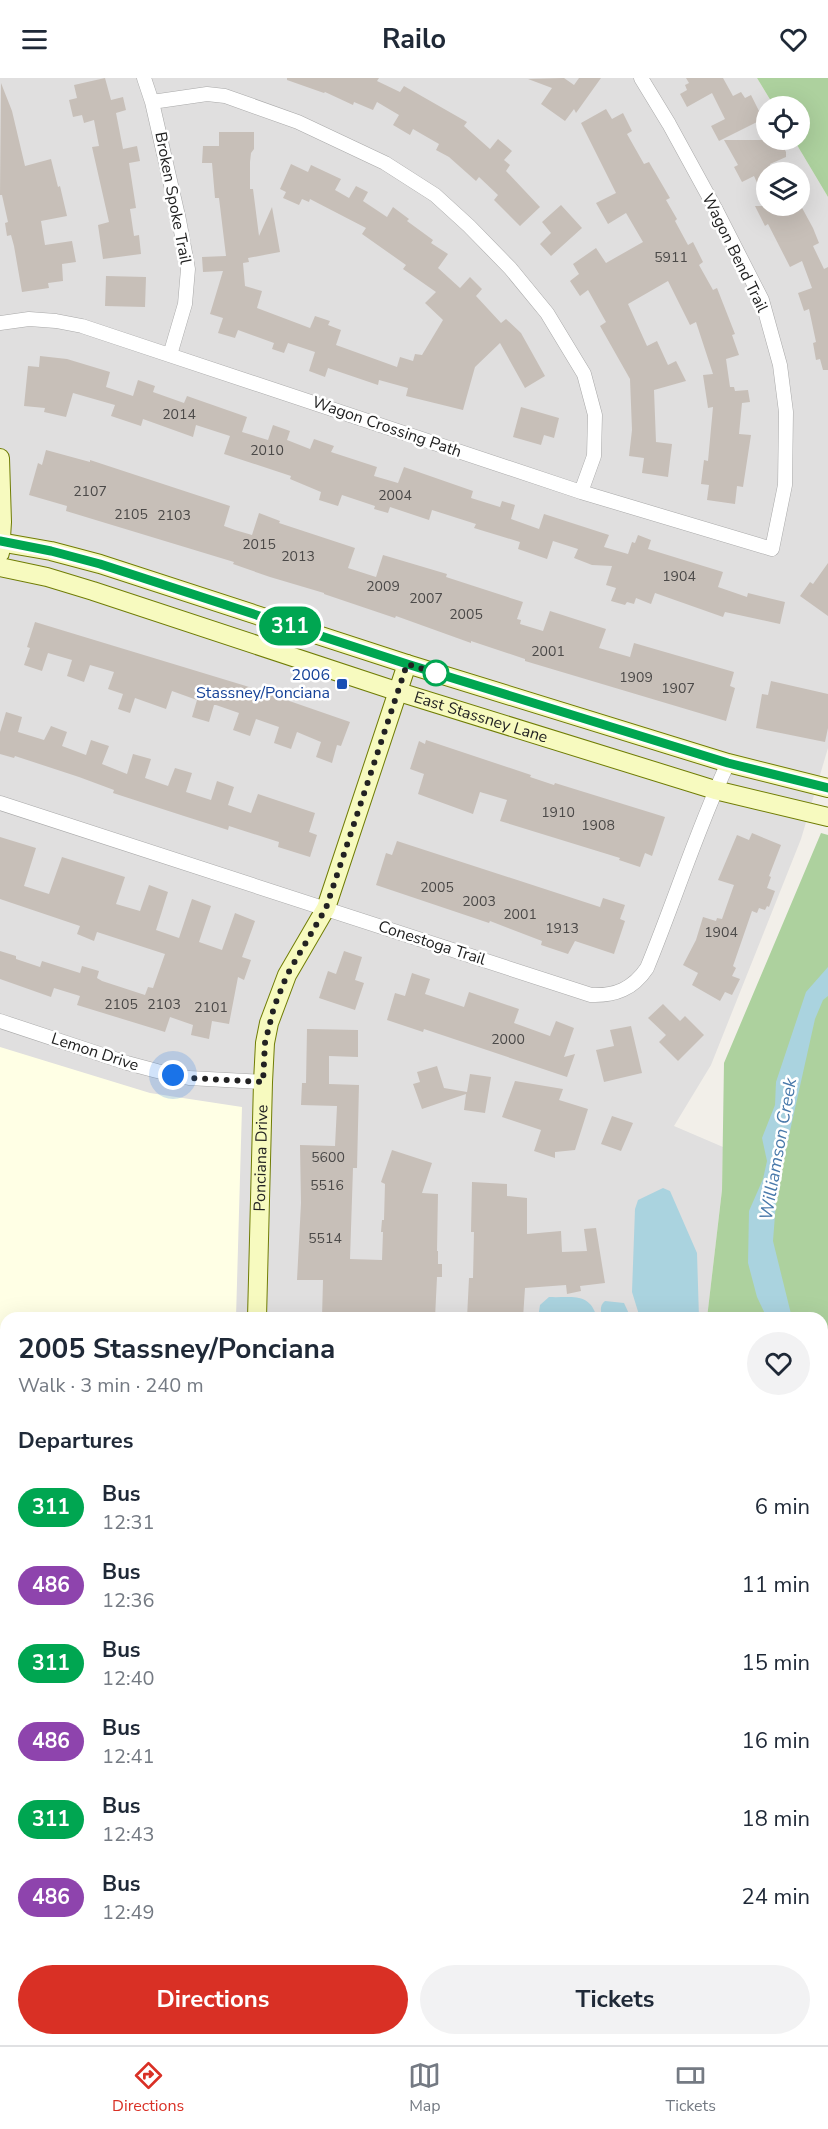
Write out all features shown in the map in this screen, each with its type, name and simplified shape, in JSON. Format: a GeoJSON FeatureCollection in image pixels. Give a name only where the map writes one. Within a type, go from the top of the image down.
{"type":"FeatureCollection","features":[{"type":"Feature","properties":{"kind":"main road"},"geometry":{"type":"LineString","coordinates":[[0,458],[0,547]]}},
{"type":"Feature","properties":{"kind":"main road","name":"East Stassney Lane"},"geometry":{"type":"LineString","coordinates":[[0,547],[51,551],[100,564],[407,664],[728,763],[828,788]]}},
{"type":"Feature","properties":{"kind":"main road","name":"East Stassney Lane"},"geometry":{"type":"LineString","coordinates":[[0,567],[47,577],[93,591],[399,692],[716,789],[828,817]]}},
{"type":"Feature","properties":{"kind":"main road","name":"Ponciana Drive"},"geometry":{"type":"LineString","coordinates":[[257,1312],[265,1043],[280,992],[292,966],[326,908],[407,664]]}},
{"type":"Feature","properties":{"kind":"street","name":"Broken Spoke Trail"},"geometry":{"type":"LineString","coordinates":[[144,78],[153,102],[188,269],[185,304],[170,355]]}},
{"type":"Feature","properties":{"kind":"street","name":"Wagon Bend Trail"},"geometry":{"type":"LineString","coordinates":[[641,78],[715,208],[762,300],[780,365],[786,412],[785,485],[772,549]]}},
{"type":"Feature","properties":{"kind":"street"},"geometry":{"type":"LineString","coordinates":[[153,102],[207,94],[225,96],[298,122],[385,164],[435,195],[461,218],[510,268],[547,313],[584,374],[595,415],[594,456],[581,492]]}},
{"type":"Feature","properties":{"kind":"street","name":"Wagon Crossing Path"},"geometry":{"type":"LineString","coordinates":[[0,323],[29,319],[82,326],[581,492],[772,549]]}},
{"type":"Feature","properties":{"kind":"street","name":"Conestoga Trail"},"geometry":{"type":"LineString","coordinates":[[0,803],[591,995],[616,994],[635,983],[647,968],[728,763]]}},
{"type":"Feature","properties":{"kind":"street","name":"Lemon Drive"},"geometry":{"type":"LineString","coordinates":[[0,1021],[157,1071],[189,1078],[263,1082]]}},
{"type":"Feature","properties":{"kind":"shaded area"},"geometry":{"type":"Polygon","coordinates":[[[0,78],[757,78],[768,96],[756,96],[756,150],[800,150],[807,162],[756,162],[756,216],[810,216],[810,167],[828,197],[828,748],[801,839],[711,1065],[674,1126],[723,1147],[722,1190],[708,1312],[0,1312],[0,78]]]}},
{"type":"Feature","properties":{"kind":"shaded area"},"geometry":{"type":"Polygon","coordinates":[[[0,1047],[150,1093],[242,1107],[236,1312],[0,1312],[0,1047]]]}},
{"type":"Feature","properties":{"kind":"green space"},"geometry":{"type":"Polygon","coordinates":[[[757,78],[828,78],[828,197],[810,167],[810,162],[807,162],[800,150],[810,150],[810,96],[768,96],[757,78]]]}},
{"type":"Feature","properties":{"kind":"green space"},"geometry":{"type":"Polygon","coordinates":[[[821,833],[828,835],[828,1312],[708,1312],[722,1190],[724,1063],[821,833]]]}},
{"type":"Feature","properties":{"kind":"water","name":"Williamson Creek"},"geometry":{"type":"Polygon","coordinates":[[[828,967],[828,996],[823,1000],[815,1019],[777,1189],[773,1241],[791,1312],[764,1312],[757,1297],[748,1263],[749,1211],[763,1179],[767,1161],[762,1138],[775,1105],[776,1082],[806,992],[828,967]]]}},
{"type":"Feature","properties":{"kind":"water"},"geometry":{"type":"Polygon","coordinates":[[[663,1188],[670,1191],[697,1253],[699,1312],[638,1312],[632,1292],[635,1209],[638,1200],[663,1188]]]}},
{"type":"Feature","properties":{"kind":"water"},"geometry":{"type":"Polygon","coordinates":[[[549,1297],[573,1297],[585,1300],[595,1312],[539,1312],[540,1305],[549,1297]]]}},
{"type":"Feature","properties":{"kind":"water"},"geometry":{"type":"Polygon","coordinates":[[[605,1301],[624,1303],[628,1312],[601,1312],[605,1301]]]}},
{"type":"Feature","properties":{"kind":"building"},"geometry":{"type":"Polygon","coordinates":[[[105,78],[111,100],[123,97],[126,110],[116,113],[123,149],[137,146],[140,161],[129,163],[136,208],[130,209],[134,236],[139,235],[141,254],[103,259],[98,225],[109,222],[92,147],[99,146],[94,120],[84,123],[82,115],[73,117],[69,100],[77,98],[74,85],[105,78]]]}},
{"type":"Feature","properties":{"kind":"building"},"geometry":{"type":"Polygon","coordinates":[[[287,78],[379,78],[377,81],[400,92],[404,86],[467,122],[464,126],[490,149],[498,139],[512,151],[504,160],[510,165],[506,171],[540,207],[520,226],[494,200],[498,195],[479,177],[476,181],[449,157],[436,150],[439,144],[413,129],[410,135],[393,125],[399,115],[377,102],[373,110],[354,102],[353,105],[325,92],[287,80],[287,78]]]}},
{"type":"Feature","properties":{"kind":"building"},"geometry":{"type":"Polygon","coordinates":[[[564,78],[574,85],[579,78],[601,78],[576,113],[574,109],[565,121],[541,104],[552,88],[528,79],[564,78]]]}},
{"type":"Feature","properties":{"kind":"building"},"geometry":{"type":"Polygon","coordinates":[[[686,78],[723,78],[733,96],[741,92],[745,98],[751,95],[756,105],[756,122],[719,141],[711,126],[725,119],[712,93],[687,107],[680,94],[687,90],[685,85],[689,83],[686,78]]]}},
{"type":"Feature","properties":{"kind":"building"},"geometry":{"type":"Polygon","coordinates":[[[1,83],[12,111],[25,166],[51,159],[58,187],[60,186],[67,216],[41,221],[45,245],[72,241],[76,262],[62,264],[63,281],[48,283],[49,288],[22,292],[14,246],[11,235],[7,236],[5,223],[8,222],[2,195],[0,195],[1,83]]]}},
{"type":"Feature","properties":{"kind":"building"},"geometry":{"type":"Polygon","coordinates":[[[606,109],[612,119],[623,113],[632,131],[627,134],[644,164],[649,162],[670,198],[666,200],[677,219],[675,221],[688,245],[693,242],[703,262],[699,265],[713,290],[717,288],[735,334],[732,335],[739,355],[726,359],[730,387],[734,387],[735,391],[748,390],[750,402],[742,403],[739,434],[751,435],[743,487],[737,486],[735,504],[707,500],[709,485],[701,484],[704,460],[708,461],[713,407],[708,408],[703,375],[713,374],[696,322],[690,325],[668,281],[628,304],[647,346],[657,341],[668,365],[676,361],[686,381],[654,390],[656,442],[672,444],[668,477],[642,473],[644,458],[629,456],[632,430],[630,379],[600,326],[606,322],[588,290],[580,296],[570,281],[579,274],[573,264],[596,248],[606,263],[643,242],[626,213],[608,224],[596,203],[616,193],[581,123],[606,109]]]}},
{"type":"Feature","properties":{"kind":"building"},"geometry":{"type":"Polygon","coordinates":[[[219,132],[254,132],[254,149],[250,162],[250,189],[253,189],[259,236],[272,207],[280,252],[248,258],[249,262],[243,263],[245,286],[262,291],[257,308],[310,328],[315,316],[330,321],[328,325],[341,330],[336,345],[397,367],[400,357],[413,361],[415,354],[422,355],[443,320],[425,303],[436,292],[403,269],[406,265],[362,234],[366,228],[310,199],[309,202],[302,199],[299,205],[283,198],[286,192],[280,189],[291,164],[308,172],[311,165],[341,179],[335,190],[349,198],[356,186],[368,192],[363,201],[387,217],[393,207],[409,219],[407,221],[433,240],[431,243],[448,254],[438,268],[460,288],[470,277],[482,289],[476,296],[501,323],[506,319],[521,333],[545,376],[525,388],[500,343],[475,367],[463,410],[406,396],[408,388],[379,380],[378,385],[328,368],[325,377],[309,371],[315,352],[288,343],[284,353],[272,349],[274,343],[238,330],[235,338],[218,333],[223,318],[210,314],[223,271],[203,272],[202,257],[226,256],[219,198],[215,198],[212,163],[202,163],[203,146],[219,146],[219,132]]]}},
{"type":"Feature","properties":{"kind":"building"},"geometry":{"type":"Polygon","coordinates":[[[724,140],[756,140],[756,150],[785,150],[786,152],[786,157],[775,162],[756,162],[756,180],[754,176],[742,182],[734,167],[738,165],[724,140]]]}},
{"type":"Feature","properties":{"kind":"building"},"geometry":{"type":"Polygon","coordinates":[[[561,205],[582,228],[551,256],[540,244],[551,233],[542,222],[561,205]]]}},
{"type":"Feature","properties":{"kind":"building"},"geometry":{"type":"Polygon","coordinates":[[[760,216],[806,216],[813,228],[819,243],[813,246],[824,269],[828,267],[828,370],[823,370],[820,359],[816,360],[813,343],[816,342],[809,309],[804,311],[798,293],[812,288],[802,261],[790,267],[768,224],[765,226],[760,216]]]}},
{"type":"Feature","properties":{"kind":"building"},"geometry":{"type":"Polygon","coordinates":[[[106,276],[146,277],[145,307],[105,306],[106,276]]]}},
{"type":"Feature","properties":{"kind":"building"},"geometry":{"type":"Polygon","coordinates":[[[40,356],[67,359],[110,372],[106,387],[133,396],[138,380],[155,386],[153,392],[184,403],[187,396],[247,417],[242,432],[268,440],[273,425],[290,431],[287,440],[310,449],[314,439],[334,446],[331,452],[377,467],[374,476],[398,483],[404,467],[473,491],[471,498],[500,507],[502,501],[515,505],[511,519],[539,529],[544,514],[609,535],[604,547],[628,554],[632,542],[635,543],[638,535],[651,540],[648,549],[723,572],[718,587],[747,597],[748,593],[785,602],[780,624],[725,612],[723,617],[655,593],[651,604],[636,598],[634,604],[627,602],[625,605],[611,601],[616,588],[606,585],[612,566],[592,565],[574,558],[578,549],[553,541],[547,559],[518,549],[520,542],[474,528],[476,524],[432,510],[429,520],[390,507],[388,513],[374,509],[375,506],[342,495],[338,506],[319,500],[321,492],[290,479],[291,476],[224,454],[230,436],[196,425],[193,437],[143,419],[141,426],[111,416],[115,405],[73,393],[66,417],[44,412],[45,408],[24,406],[28,366],[39,367],[40,356]]]}},
{"type":"Feature","properties":{"kind":"building"},"geometry":{"type":"Polygon","coordinates":[[[521,407],[559,418],[554,438],[544,435],[541,445],[513,437],[521,407]]]}},
{"type":"Feature","properties":{"kind":"building"},"geometry":{"type":"Polygon","coordinates":[[[46,450],[90,462],[90,460],[230,506],[224,526],[235,530],[252,535],[259,513],[280,521],[279,523],[355,548],[348,568],[376,577],[383,555],[447,574],[446,577],[523,602],[517,619],[521,620],[520,624],[543,631],[550,611],[606,629],[599,648],[630,657],[634,643],[734,672],[730,686],[735,688],[726,721],[525,661],[525,659],[471,641],[471,643],[396,616],[395,618],[270,577],[233,564],[234,562],[66,511],[67,506],[29,495],[38,463],[42,465],[46,450]]]}},
{"type":"Feature","properties":{"kind":"building"},"geometry":{"type":"Polygon","coordinates":[[[828,563],[828,616],[800,596],[810,582],[813,584],[828,563]]]}},
{"type":"Feature","properties":{"kind":"building"},"geometry":{"type":"Polygon","coordinates":[[[35,622],[246,686],[350,722],[341,746],[337,745],[332,763],[316,757],[321,742],[297,732],[291,749],[274,743],[279,727],[256,719],[250,736],[233,730],[239,713],[216,705],[214,705],[209,722],[192,717],[197,700],[172,691],[166,709],[135,698],[130,713],[118,709],[123,694],[108,689],[114,672],[90,665],[84,682],[67,676],[72,660],[48,653],[42,671],[24,665],[35,622]]]}},
{"type":"Feature","properties":{"kind":"building"},"geometry":{"type":"Polygon","coordinates":[[[771,681],[828,694],[828,728],[825,742],[756,728],[762,694],[768,695],[771,681]]]}},
{"type":"Feature","properties":{"kind":"building"},"geometry":{"type":"Polygon","coordinates":[[[6,712],[22,717],[18,732],[44,740],[51,726],[67,732],[62,746],[86,755],[91,740],[109,746],[102,764],[127,774],[133,754],[151,759],[145,778],[168,786],[175,768],[192,773],[186,792],[211,800],[217,781],[234,787],[228,805],[251,813],[258,794],[315,813],[309,832],[317,835],[310,857],[278,847],[279,842],[229,826],[228,830],[113,793],[114,790],[79,777],[15,756],[14,758],[0,754],[0,732],[6,712]]]}},
{"type":"Feature","properties":{"kind":"building"},"geometry":{"type":"Polygon","coordinates":[[[426,740],[531,775],[530,777],[554,785],[555,783],[665,817],[652,856],[645,853],[640,867],[619,860],[620,858],[500,821],[507,800],[480,792],[473,814],[418,794],[424,774],[410,769],[419,741],[425,744],[426,740]]]}},
{"type":"Feature","properties":{"kind":"building"},"geometry":{"type":"Polygon","coordinates":[[[752,833],[781,845],[769,876],[771,877],[767,888],[775,891],[769,907],[767,906],[765,910],[759,908],[757,913],[752,911],[733,966],[736,968],[732,976],[740,979],[732,995],[725,992],[720,1001],[692,985],[698,973],[683,965],[696,940],[703,917],[716,921],[717,918],[722,919],[734,885],[718,880],[737,835],[749,840],[752,833]]]}},
{"type":"Feature","properties":{"kind":"building"},"geometry":{"type":"Polygon","coordinates":[[[0,837],[36,848],[24,886],[49,894],[62,857],[125,877],[116,904],[140,911],[149,885],[168,892],[156,930],[179,938],[192,899],[211,906],[199,942],[222,950],[235,913],[255,921],[242,957],[251,960],[244,980],[238,977],[229,1024],[212,1021],[209,1039],[191,1035],[193,1025],[170,1017],[165,1032],[77,1005],[80,996],[54,988],[51,997],[0,979],[0,951],[40,967],[42,961],[80,973],[82,966],[99,971],[97,978],[102,981],[145,995],[148,987],[153,988],[165,954],[97,932],[94,941],[77,934],[80,926],[0,899],[0,837]]]}},
{"type":"Feature","properties":{"kind":"building"},"geometry":{"type":"Polygon","coordinates":[[[397,841],[600,907],[603,898],[625,905],[620,919],[625,921],[614,954],[575,941],[568,954],[541,945],[542,941],[490,921],[489,923],[376,885],[386,853],[392,855],[397,841]]]}},
{"type":"Feature","properties":{"kind":"building"},"geometry":{"type":"Polygon","coordinates":[[[344,951],[362,957],[355,980],[364,983],[355,1010],[319,998],[328,971],[336,974],[344,951]]]}},
{"type":"Feature","properties":{"kind":"building"},"geometry":{"type":"Polygon","coordinates":[[[412,973],[430,979],[425,994],[464,1007],[469,992],[519,1009],[514,1023],[550,1036],[556,1021],[574,1028],[564,1057],[575,1054],[567,1077],[424,1029],[423,1032],[387,1020],[395,993],[405,996],[412,973]]]}},
{"type":"Feature","properties":{"kind":"building"},"geometry":{"type":"Polygon","coordinates":[[[663,1004],[680,1021],[685,1016],[704,1035],[678,1061],[659,1042],[666,1035],[648,1018],[663,1004]]]}},
{"type":"Feature","properties":{"kind":"building"},"geometry":{"type":"Polygon","coordinates":[[[631,1026],[642,1073],[604,1082],[596,1050],[614,1046],[610,1030],[631,1026]]]}},
{"type":"Feature","properties":{"kind":"building"},"geometry":{"type":"Polygon","coordinates":[[[307,1029],[358,1030],[358,1057],[329,1056],[329,1084],[359,1085],[357,1168],[353,1168],[350,1259],[382,1260],[383,1232],[381,1232],[382,1220],[384,1220],[385,1184],[381,1182],[392,1150],[432,1163],[422,1193],[438,1194],[437,1251],[438,1264],[442,1264],[442,1277],[437,1277],[435,1312],[322,1312],[323,1280],[297,1280],[301,1203],[300,1145],[335,1146],[337,1106],[301,1105],[302,1083],[306,1083],[307,1029]]]}},
{"type":"Feature","properties":{"kind":"building"},"geometry":{"type":"Polygon","coordinates":[[[437,1066],[444,1088],[467,1092],[470,1074],[491,1077],[485,1113],[464,1110],[466,1094],[422,1109],[413,1084],[420,1082],[417,1072],[437,1066]]]}},
{"type":"Feature","properties":{"kind":"building"},"geometry":{"type":"Polygon","coordinates":[[[515,1081],[563,1089],[559,1100],[588,1109],[575,1150],[555,1152],[555,1158],[534,1151],[541,1130],[502,1117],[515,1081]]]}},
{"type":"Feature","properties":{"kind":"building"},"geometry":{"type":"Polygon","coordinates":[[[612,1116],[633,1123],[621,1151],[601,1144],[612,1116]]]}},
{"type":"Feature","properties":{"kind":"building"},"geometry":{"type":"Polygon","coordinates":[[[472,1182],[507,1184],[507,1196],[527,1198],[527,1234],[561,1231],[562,1252],[587,1251],[584,1229],[596,1228],[605,1283],[580,1286],[581,1291],[567,1294],[566,1285],[525,1288],[523,1312],[467,1312],[469,1278],[473,1278],[474,1232],[471,1232],[472,1182]]]}},
{"type":"Feature","properties":{"kind":"bus line","name":"311"},"geometry":{"type":"LineString","coordinates":[[0,541],[100,564],[407,664],[728,763],[828,788]]}},
{"type":"Feature","properties":{"kind":"place","name":"2006 Stassney/Ponciana"},"geometry":{"type":"Point","coordinates":[342,684]}},
{"type":"Feature","properties":{"kind":"route"},"geometry":{"type":"LineString","coordinates":[[173,1075],[263,1082],[265,1043],[274,1007],[287,975],[326,908],[407,664],[436,673]]}}]}
